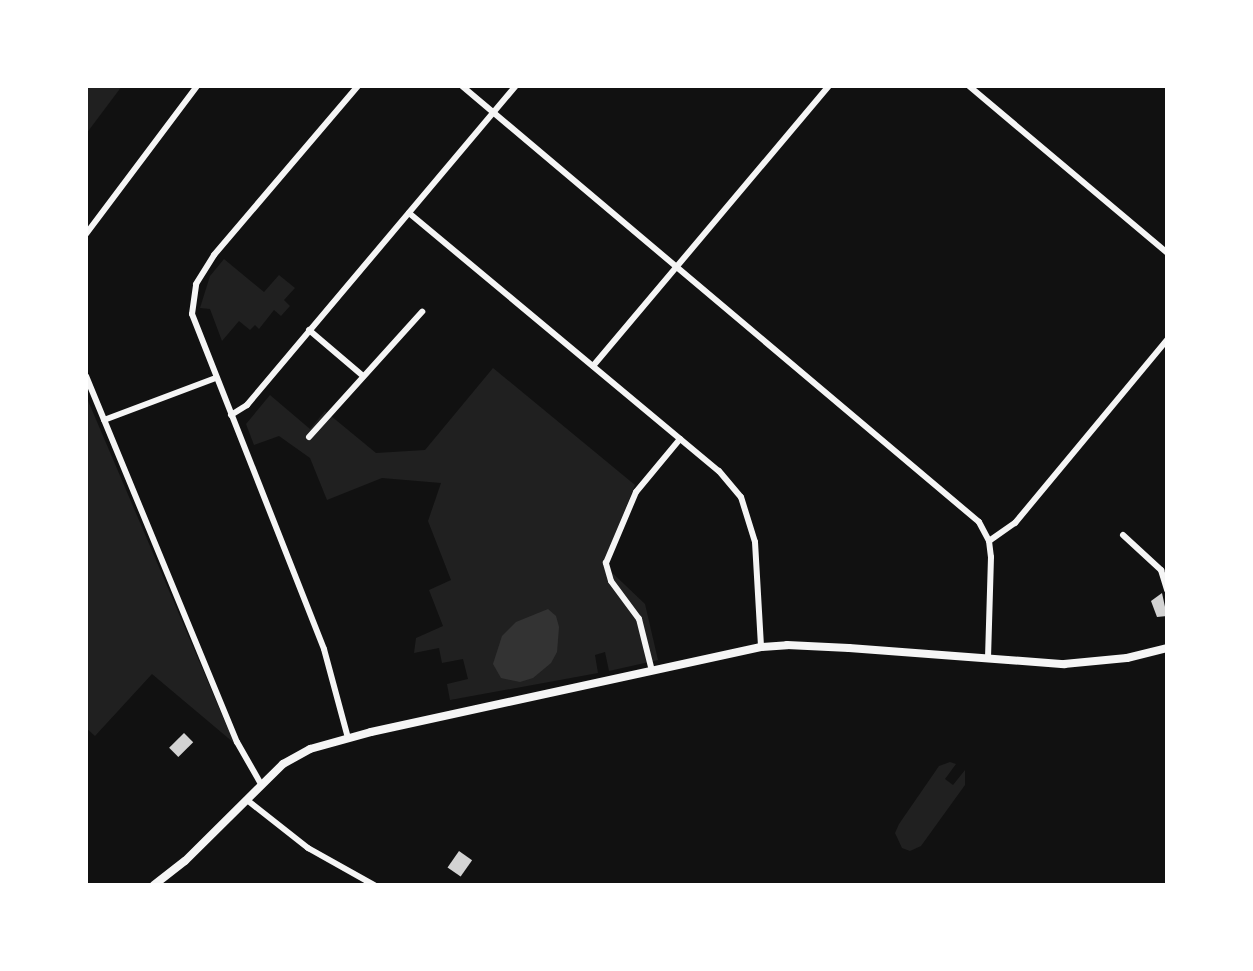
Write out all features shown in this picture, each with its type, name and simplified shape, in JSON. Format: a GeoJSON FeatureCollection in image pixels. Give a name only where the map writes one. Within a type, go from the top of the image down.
{"type":"FeatureCollection","features":[{"type":"Feature","properties":{"kind":"street"},"geometry":{"type":"LineString","coordinates":[[86,234],[197,86]]}},
{"type":"Feature","properties":{"kind":"street"},"geometry":{"type":"LineString","coordinates":[[348,738],[324,649],[192,314],[196,284],[214,255],[358,86]]}},
{"type":"Feature","properties":{"kind":"street"},"geometry":{"type":"LineString","coordinates":[[462,86],[979,522],[989,541],[988,659]]}},
{"type":"Feature","properties":{"kind":"street"},"geometry":{"type":"LineString","coordinates":[[231,415],[247,405],[516,86]]}},
{"type":"Feature","properties":{"kind":"street"},"geometry":{"type":"LineString","coordinates":[[593,366],[829,86]]}},
{"type":"Feature","properties":{"kind":"street"},"geometry":{"type":"LineString","coordinates":[[969,86],[1167,253]]}},
{"type":"Feature","properties":{"kind":"street"},"geometry":{"type":"LineString","coordinates":[[409,213],[719,471],[741,497],[755,542],[761,647]]}},
{"type":"Feature","properties":{"kind":"street"},"geometry":{"type":"LineString","coordinates":[[309,438],[422,312]]}},
{"type":"Feature","properties":{"kind":"street"},"geometry":{"type":"LineString","coordinates":[[309,330],[363,376]]}},
{"type":"Feature","properties":{"kind":"street"},"geometry":{"type":"LineString","coordinates":[[989,541],[1015,523],[1167,341]]}},
{"type":"Feature","properties":{"kind":"street"},"geometry":{"type":"LineString","coordinates":[[86,376],[237,741],[261,784]]}},
{"type":"Feature","properties":{"kind":"street"},"geometry":{"type":"LineString","coordinates":[[104,421],[216,378]]}},
{"type":"Feature","properties":{"kind":"street"},"geometry":{"type":"LineString","coordinates":[[652,671],[639,619],[611,581],[606,563],[636,492],[680,439]]}},
{"type":"Feature","properties":{"kind":"street"},"geometry":{"type":"LineString","coordinates":[[1123,536],[1161,570],[1167,590]]}},
{"type":"Feature","properties":{"kind":"street"},"geometry":{"type":"LineString","coordinates":[[154,885],[186,861],[261,784],[297,755],[348,738],[761,647],[811,646],[1064,664],[1127,658],[1167,649]]}},
{"type":"Feature","properties":{"kind":"street"},"geometry":{"type":"LineString","coordinates":[[247,800],[308,848],[374,885]]}},
{"type":"Feature","properties":{"kind":"shaded area"},"geometry":{"type":"Polygon","coordinates":[[[86,86],[122,86],[86,134],[86,86]]]}},
{"type":"Feature","properties":{"kind":"shaded area"},"geometry":{"type":"Polygon","coordinates":[[[224,259],[264,292],[279,275],[295,288],[284,300],[290,306],[281,316],[274,310],[259,329],[255,325],[250,330],[239,321],[222,341],[210,309],[200,308],[210,276],[224,259]]]}},
{"type":"Feature","properties":{"kind":"shaded area"},"geometry":{"type":"Polygon","coordinates":[[[493,368],[635,485],[603,564],[645,604],[658,660],[609,671],[605,652],[595,655],[598,673],[450,700],[447,684],[468,679],[463,659],[442,663],[439,648],[414,653],[416,638],[443,626],[429,590],[451,580],[428,521],[441,483],[382,478],[327,500],[310,458],[279,436],[254,445],[246,424],[270,395],[310,429],[325,411],[376,453],[425,450],[493,368]]]}},
{"type":"Feature","properties":{"kind":"shaded area"},"geometry":{"type":"Polygon","coordinates":[[[86,396],[234,743],[152,674],[95,736],[86,728],[86,396]]]}},
{"type":"Feature","properties":{"kind":"shaded area"},"geometry":{"type":"Polygon","coordinates":[[[548,609],[556,616],[559,627],[557,652],[551,663],[533,678],[520,682],[501,678],[493,664],[502,636],[516,622],[548,609]]]}},
{"type":"Feature","properties":{"kind":"shaded area"},"geometry":{"type":"Polygon","coordinates":[[[950,762],[956,764],[945,779],[953,785],[965,770],[965,785],[921,846],[910,851],[902,848],[895,833],[899,824],[939,766],[950,762]]]}},
{"type":"Feature","properties":{"kind":"building"},"geometry":{"type":"Polygon","coordinates":[[[1162,593],[1167,616],[1157,617],[1151,601],[1162,593]]]}},
{"type":"Feature","properties":{"kind":"building"},"geometry":{"type":"Polygon","coordinates":[[[184,733],[193,742],[178,757],[169,748],[184,733]]]}},
{"type":"Feature","properties":{"kind":"building"},"geometry":{"type":"Polygon","coordinates":[[[459,851],[472,860],[461,877],[448,867],[459,851]]]}}]}
